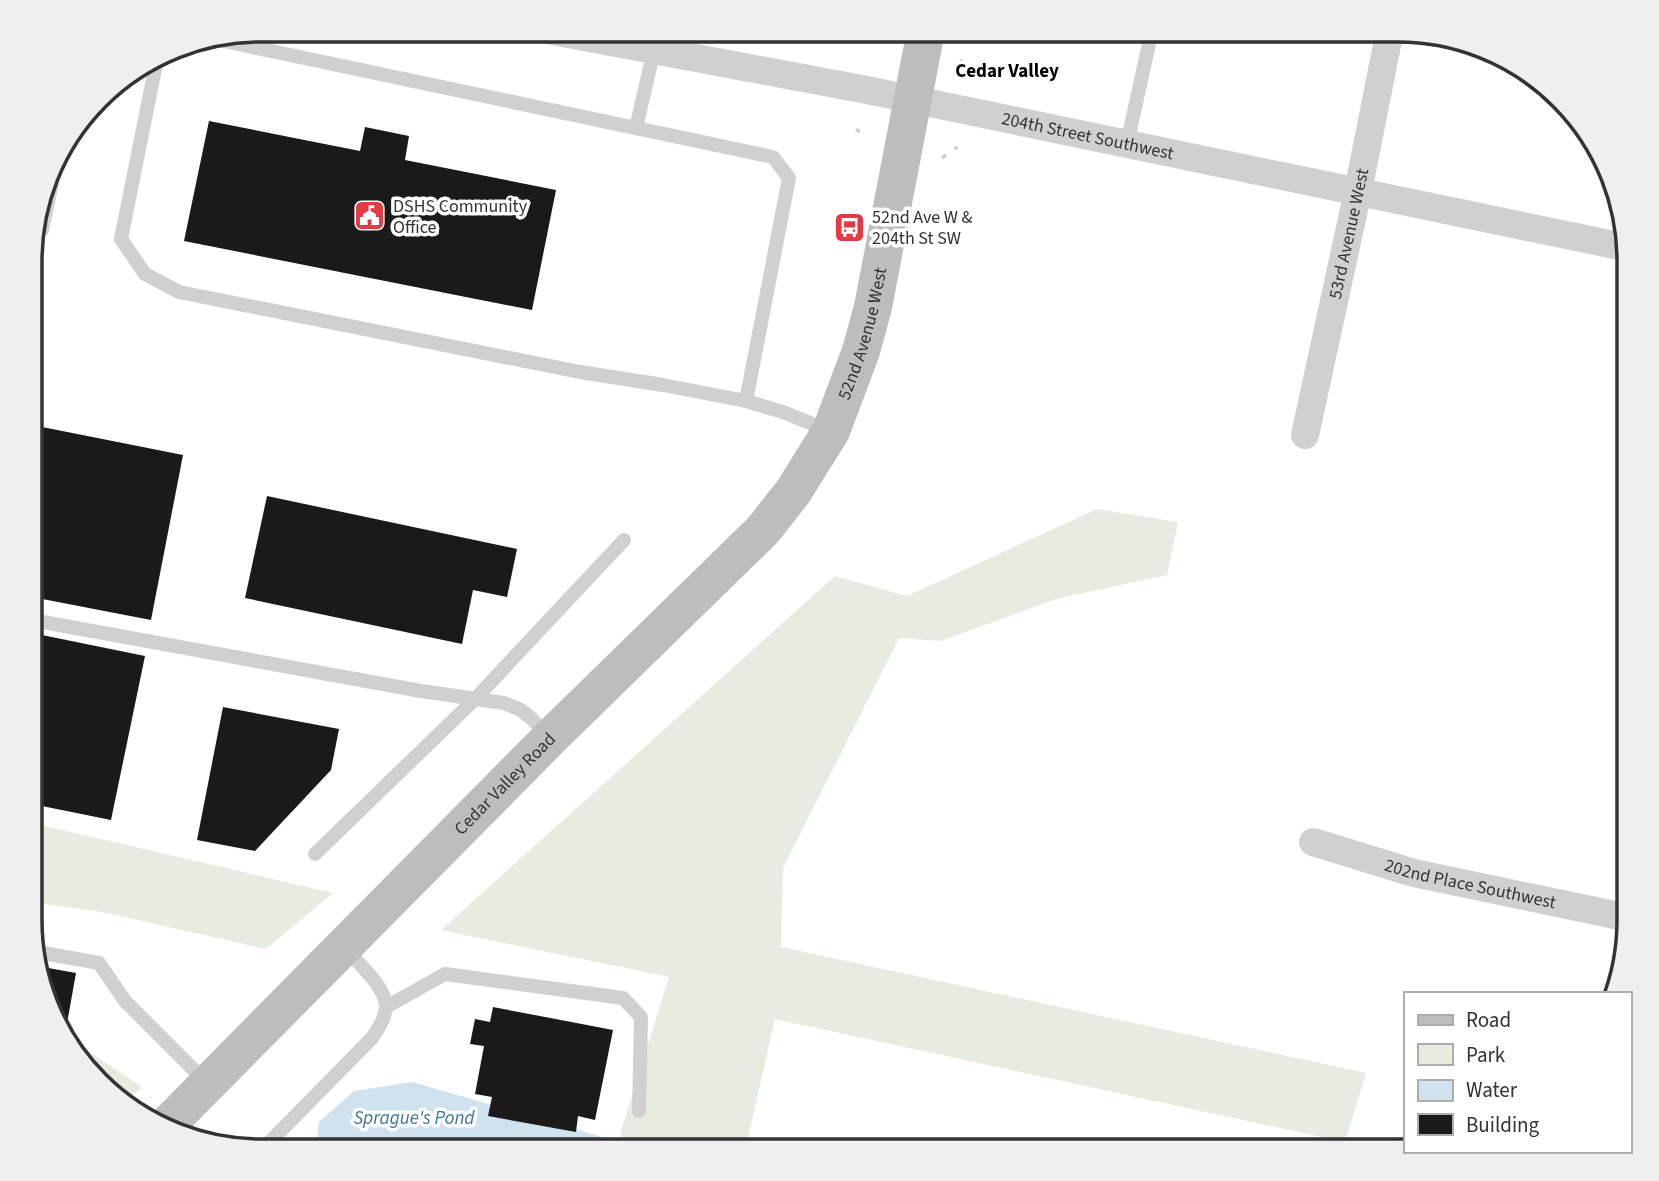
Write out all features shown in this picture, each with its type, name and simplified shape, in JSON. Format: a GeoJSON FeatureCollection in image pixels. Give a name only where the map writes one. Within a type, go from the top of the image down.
{"type":"FeatureCollection","features":[{"type":"Feature","properties":{"kind":"street","name":"204th Street Southwest"},"geometry":{"type":"LineString","coordinates":[[611,42],[912,100],[1617,245]]}},
{"type":"Feature","properties":{"kind":"street","name":"52nd Avenue West"},"geometry":{"type":"LineString","coordinates":[[831,431],[861,351],[873,307],[924,42]]}},
{"type":"Feature","properties":{"kind":"street","name":"53rd Avenue West"},"geometry":{"type":"LineString","coordinates":[[1305,435],[1388,42]]}},
{"type":"Feature","properties":{"kind":"street","name":"Cedar Valley Road"},"geometry":{"type":"LineString","coordinates":[[173,1119],[550,738],[763,530],[793,492],[831,431]]}},
{"type":"Feature","properties":{"kind":"street","name":"202nd Place Southwest"},"geometry":{"type":"LineString","coordinates":[[1313,842],[1414,873],[1617,915]]}},
{"type":"Feature","properties":{"kind":"lane"},"geometry":{"type":"LineString","coordinates":[[1126,144],[1149,42]]}},
{"type":"Feature","properties":{"kind":"lane"},"geometry":{"type":"LineString","coordinates":[[236,44],[773,158],[789,178],[746,401]]}},
{"type":"Feature","properties":{"kind":"lane"},"geometry":{"type":"LineString","coordinates":[[636,128],[654,50]]}},
{"type":"Feature","properties":{"kind":"lane"},"geometry":{"type":"LineString","coordinates":[[156,70],[121,239],[145,274],[179,292],[580,372],[746,401],[831,431]]}},
{"type":"Feature","properties":{"kind":"lane"},"geometry":{"type":"LineString","coordinates":[[316,854],[475,699],[624,540]]}},
{"type":"Feature","properties":{"kind":"lane"},"geometry":{"type":"LineString","coordinates":[[42,622],[421,691],[504,703],[521,710],[550,738]]}},
{"type":"Feature","properties":{"kind":"lane"},"geometry":{"type":"LineString","coordinates":[[273,1139],[372,1038],[382,1023],[386,1007],[381,990],[344,947]]}},
{"type":"Feature","properties":{"kind":"lane"},"geometry":{"type":"LineString","coordinates":[[45,953],[99,962],[125,1001],[208,1084]]}},
{"type":"Feature","properties":{"kind":"lane"},"geometry":{"type":"LineString","coordinates":[[386,1007],[444,974],[623,998],[641,1017],[639,1111]]}},
{"type":"Feature","properties":{"kind":"green space"},"geometry":{"type":"Polygon","coordinates":[[[1097,509],[1178,522],[1167,575],[1056,599],[941,641],[899,638],[783,868],[781,947],[1366,1073],[1346,1139],[1331,1139],[775,1019],[748,1139],[620,1139],[669,977],[441,930],[835,576],[907,596],[1097,509]]]}},
{"type":"Feature","properties":{"kind":"green space"},"geometry":{"type":"Polygon","coordinates":[[[42,825],[333,893],[266,949],[107,913],[42,903],[42,825]]]}},
{"type":"Feature","properties":{"kind":"green space"},"geometry":{"type":"Polygon","coordinates":[[[84,1048],[142,1087],[132,1097],[128,1094],[96,1064],[84,1048]]]}},
{"type":"Feature","properties":{"kind":"water","name":"Sprague's Pond"},"geometry":{"type":"Polygon","coordinates":[[[412,1082],[609,1139],[317,1139],[319,1122],[354,1091],[412,1082]]]}},
{"type":"Feature","properties":{"kind":"building"},"geometry":{"type":"Polygon","coordinates":[[[209,121],[360,151],[365,127],[409,136],[405,160],[556,190],[532,310],[184,241],[209,121]]]}},
{"type":"Feature","properties":{"kind":"building"},"geometry":{"type":"Polygon","coordinates":[[[42,427],[183,455],[151,620],[42,599],[42,427]]]}},
{"type":"Feature","properties":{"kind":"building"},"geometry":{"type":"Polygon","coordinates":[[[267,496],[517,549],[507,597],[473,590],[462,644],[245,598],[267,496]]]}},
{"type":"Feature","properties":{"kind":"building"},"geometry":{"type":"Polygon","coordinates":[[[42,635],[145,656],[111,820],[42,806],[42,635]]]}},
{"type":"Feature","properties":{"kind":"building"},"geometry":{"type":"Polygon","coordinates":[[[223,707],[339,729],[331,770],[255,851],[197,840],[223,707]]]}},
{"type":"Feature","properties":{"kind":"building"},"geometry":{"type":"Polygon","coordinates":[[[47,968],[76,973],[67,1021],[47,968]]]}},
{"type":"Feature","properties":{"kind":"building"},"geometry":{"type":"Polygon","coordinates":[[[493,1007],[613,1030],[595,1120],[578,1116],[576,1132],[488,1116],[492,1097],[475,1094],[484,1046],[470,1044],[475,1019],[490,1022],[493,1007]]]}},
{"type":"Feature","properties":{"kind":"place","name":"DSHS Community Office"},"geometry":{"type":"Point","coordinates":[370,216]}},
{"type":"Feature","properties":{"kind":"place","name":"52nd Ave W & 204th St SW"},"geometry":{"type":"Point","coordinates":[849,227]}},
{"type":"Feature","properties":{"kind":"district","name":"Cedar Valley"},"geometry":{"type":"Point","coordinates":[1007,71]}}]}
